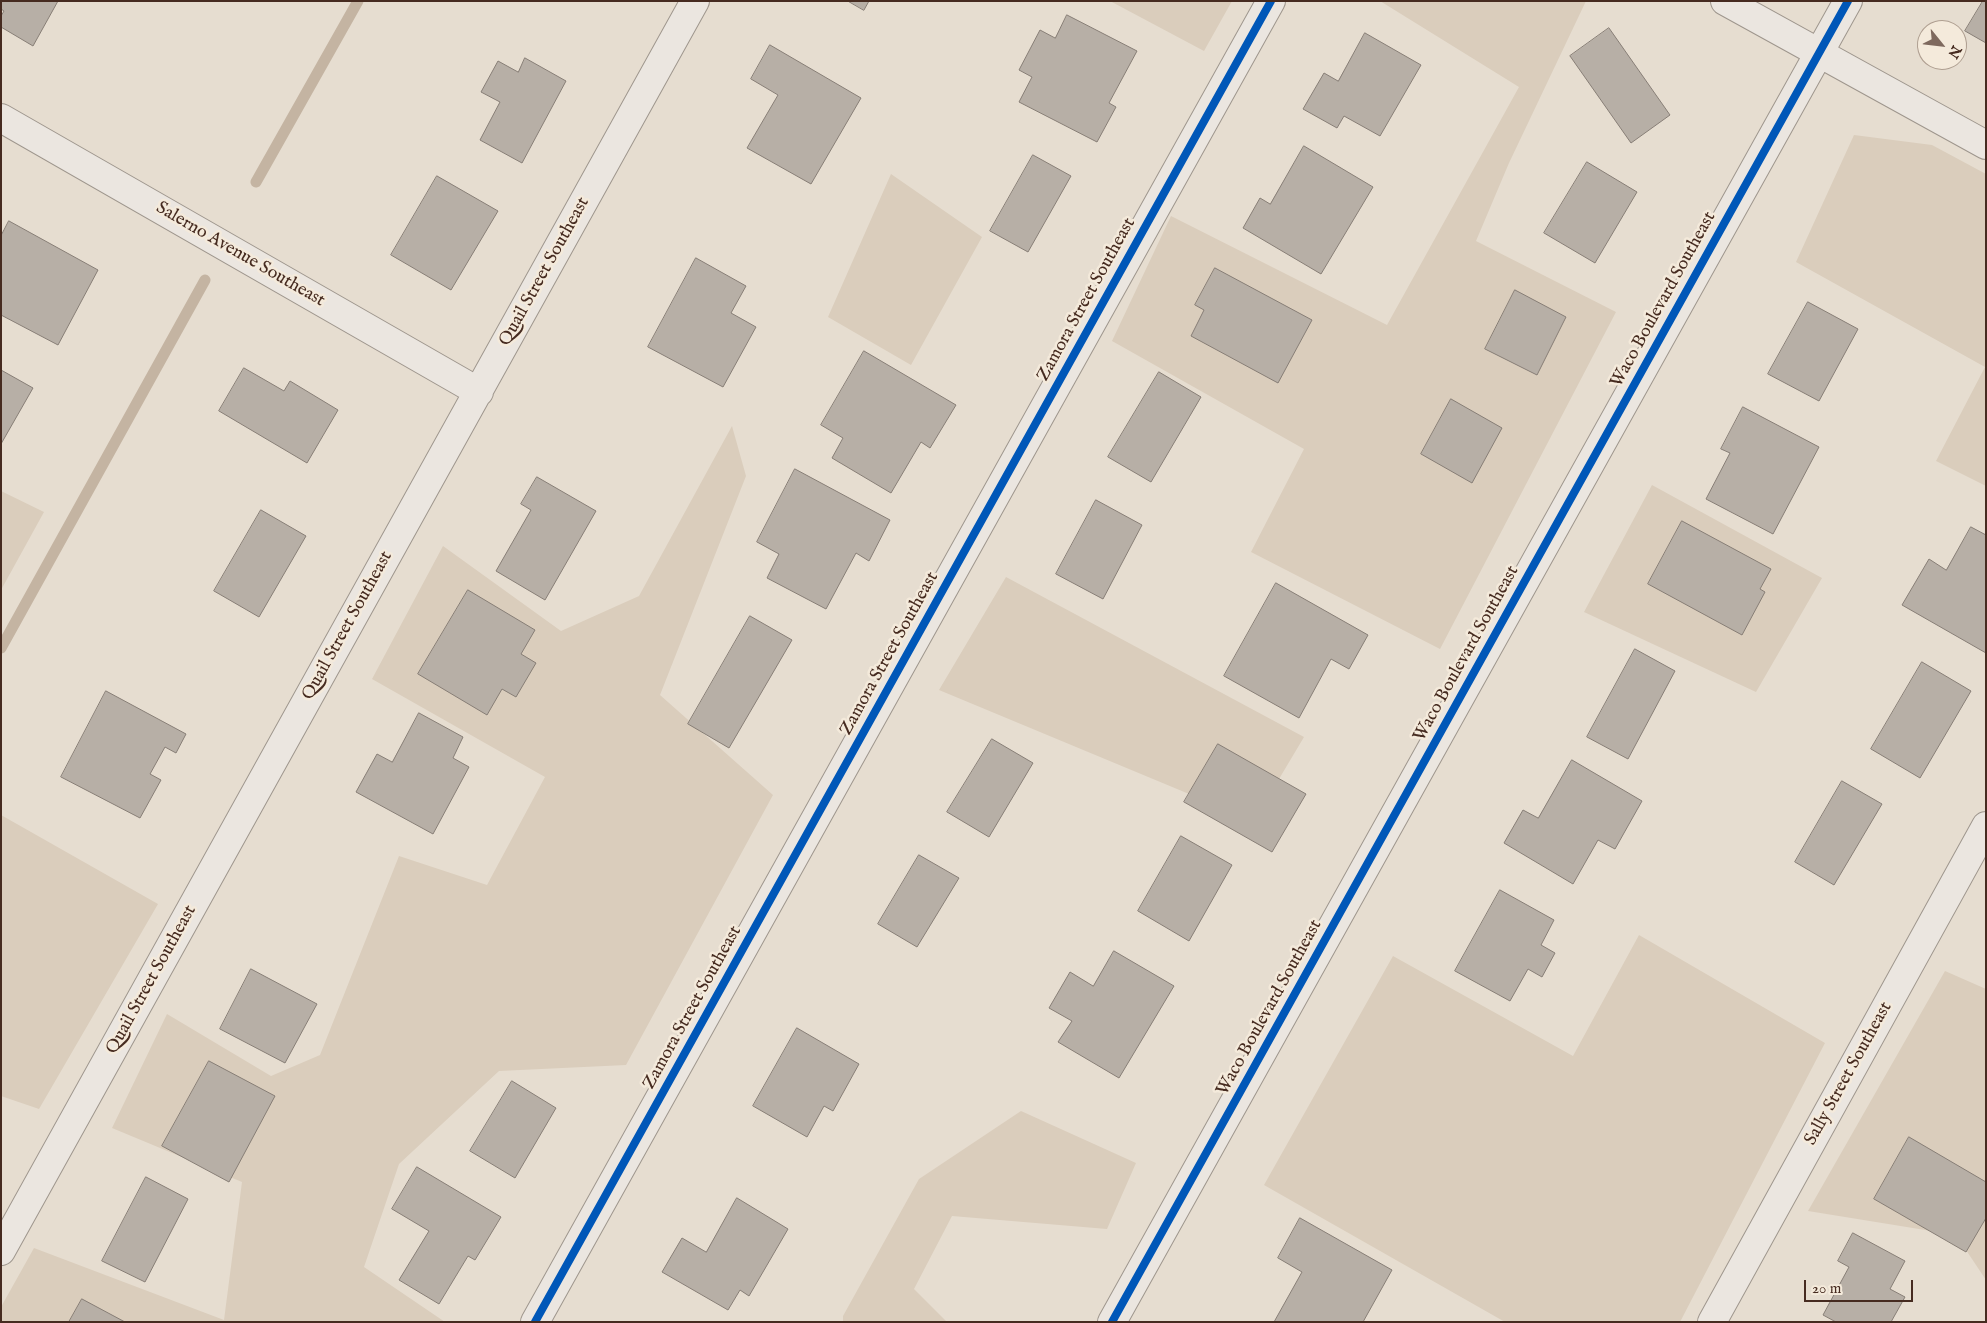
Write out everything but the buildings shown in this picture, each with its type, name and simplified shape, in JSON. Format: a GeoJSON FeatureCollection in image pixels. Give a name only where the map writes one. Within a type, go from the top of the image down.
{"type":"FeatureCollection","features":[{"type":"Feature","properties":{"kind":"street","name":"Quail Street Southeast"},"geometry":{"type":"LineString","coordinates":[[1,1251],[695,1]]}},
{"type":"Feature","properties":{"kind":"street","name":"Zamora Street Southeast"},"geometry":{"type":"LineString","coordinates":[[535,1322],[1271,1]]}},
{"type":"Feature","properties":{"kind":"street"},"geometry":{"type":"LineString","coordinates":[[1725,1],[1986,145]]}},
{"type":"Feature","properties":{"kind":"street","name":"Waco Boulevard Southeast"},"geometry":{"type":"LineString","coordinates":[[1112,1322],[1848,1]]}},
{"type":"Feature","properties":{"kind":"street","name":"Salerno Avenue Southeast"},"geometry":{"type":"LineString","coordinates":[[1,118],[478,392]]}},
{"type":"Feature","properties":{"kind":"street","name":"Sally Street Southeast"},"geometry":{"type":"LineString","coordinates":[[1712,1322],[1986,826]]}},
{"type":"Feature","properties":{"kind":"shaded area"},"geometry":{"type":"Polygon","coordinates":[[[1110,1],[1232,1],[1204,51],[1110,1]]]}},
{"type":"Feature","properties":{"kind":"shaded area"},"geometry":{"type":"Polygon","coordinates":[[[1380,1],[1586,1],[1509,163],[1476,241],[1616,312],[1440,649],[1251,552],[1304,449],[1112,341],[1171,216],[1387,325],[1519,87],[1380,1]]]}},
{"type":"Feature","properties":{"kind":"shaded area"},"geometry":{"type":"Polygon","coordinates":[[[1854,135],[1932,145],[1986,174],[1986,486],[1936,461],[1985,367],[1796,262],[1854,135]]]}},
{"type":"Feature","properties":{"kind":"shaded area"},"geometry":{"type":"Polygon","coordinates":[[[891,174],[982,237],[911,365],[828,317],[891,174]]]}},
{"type":"Feature","properties":{"kind":"shaded area"},"geometry":{"type":"Polygon","coordinates":[[[732,426],[746,476],[660,695],[773,795],[626,1065],[499,1071],[399,1164],[364,1267],[445,1322],[1,1322],[1,1307],[34,1248],[224,1320],[242,1182],[112,1128],[167,1014],[271,1076],[320,1055],[399,856],[487,885],[545,777],[372,679],[443,546],[561,631],[639,596],[732,426]]]}},
{"type":"Feature","properties":{"kind":"shaded area"},"geometry":{"type":"Polygon","coordinates":[[[1652,485],[1822,578],[1756,692],[1584,612],[1652,485]]]}},
{"type":"Feature","properties":{"kind":"shaded area"},"geometry":{"type":"Polygon","coordinates":[[[1,491],[44,512],[1,590],[1,491]]]}},
{"type":"Feature","properties":{"kind":"shaded area"},"geometry":{"type":"Polygon","coordinates":[[[1006,577],[1304,737],[1254,821],[939,690],[1006,577]]]}},
{"type":"Feature","properties":{"kind":"shaded area"},"geometry":{"type":"Polygon","coordinates":[[[1,815],[158,904],[39,1109],[1,1096],[1,815]]]}},
{"type":"Feature","properties":{"kind":"shaded area"},"geometry":{"type":"Polygon","coordinates":[[[1639,935],[1825,1043],[1680,1322],[1505,1322],[1264,1185],[1393,956],[1573,1056],[1639,935]]]}},
{"type":"Feature","properties":{"kind":"shaded area"},"geometry":{"type":"Polygon","coordinates":[[[1945,971],[1986,989],[1986,1280],[1956,1235],[1808,1211],[1945,971]]]}},
{"type":"Feature","properties":{"kind":"shaded area"},"geometry":{"type":"Polygon","coordinates":[[[1021,1111],[1136,1163],[1107,1229],[952,1216],[914,1289],[947,1322],[843,1322],[843,1316],[919,1179],[1021,1111]]]}},
{"type":"Feature","properties":{"kind":"waterway"},"geometry":{"type":"LineString","coordinates":[[256,182],[358,1]]}},
{"type":"Feature","properties":{"kind":"waterway"},"geometry":{"type":"LineString","coordinates":[[1,648],[205,280]]}},
{"type":"Feature","properties":{"kind":"cycle path"},"geometry":{"type":"LineString","coordinates":[[535,1322],[1271,1]]}},
{"type":"Feature","properties":{"kind":"cycle path"},"geometry":{"type":"LineString","coordinates":[[1112,1322],[1848,1]]}}]}
